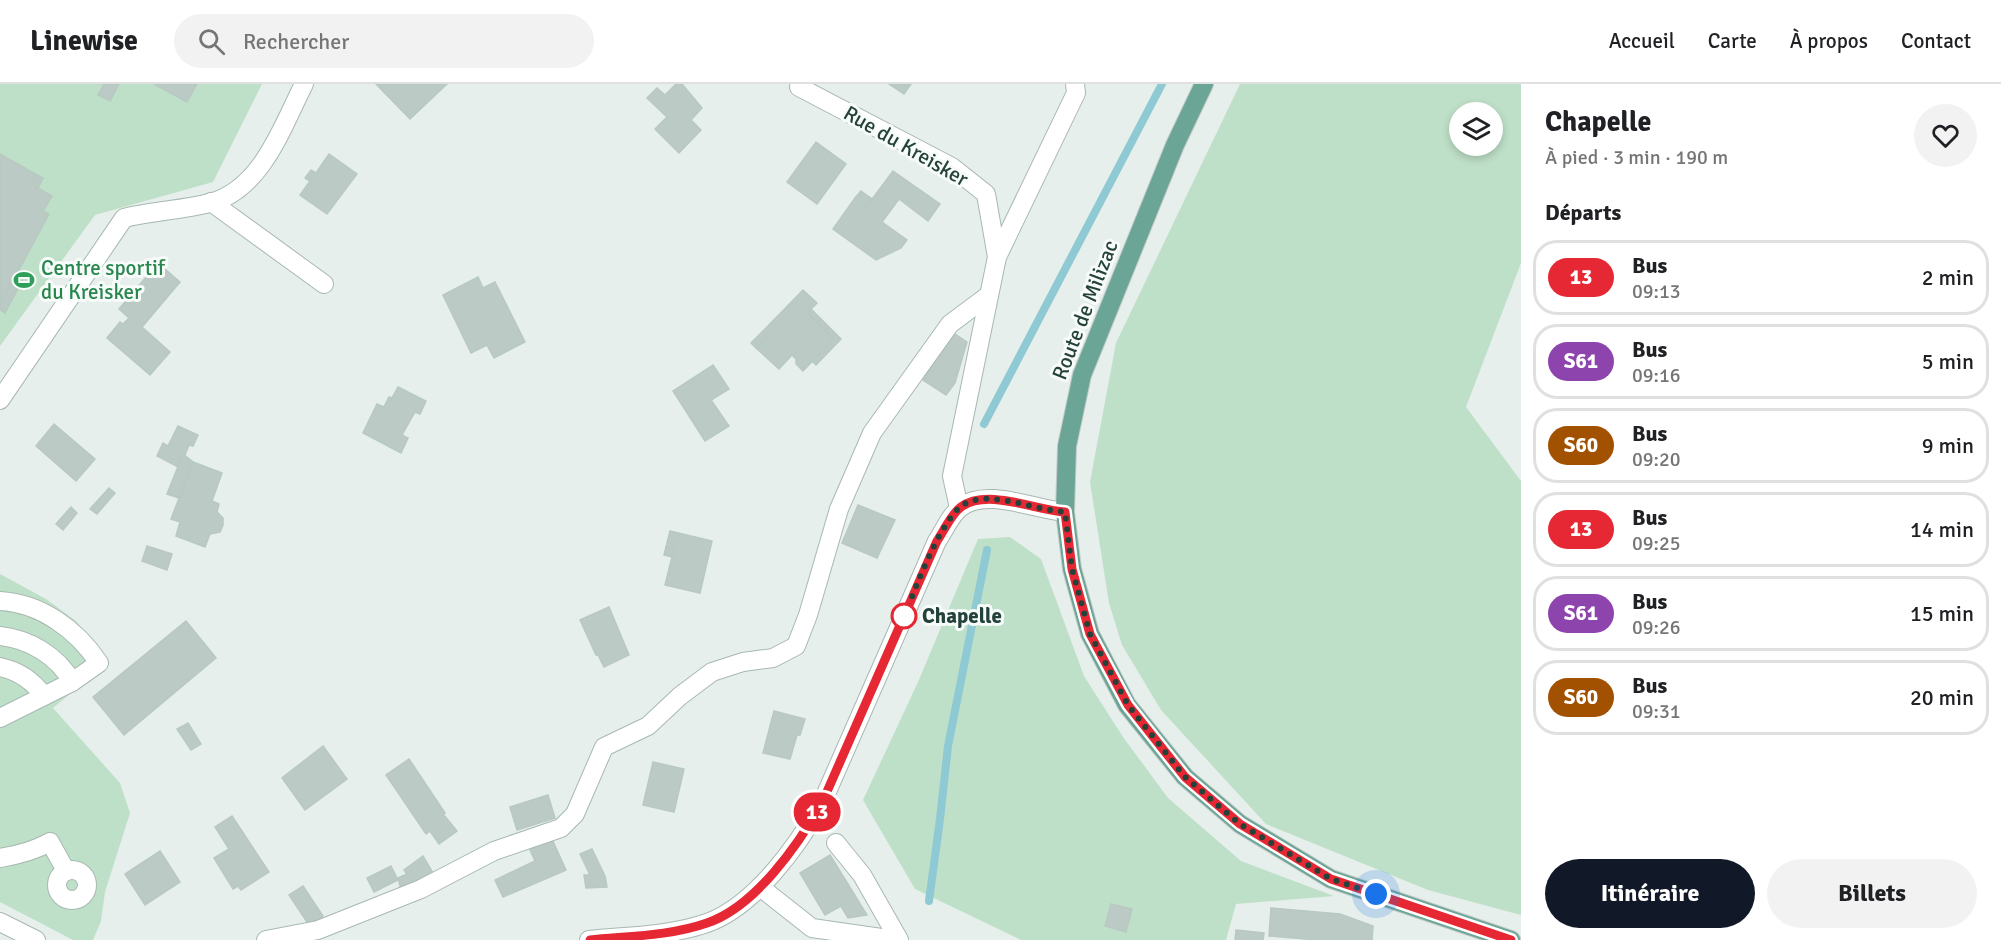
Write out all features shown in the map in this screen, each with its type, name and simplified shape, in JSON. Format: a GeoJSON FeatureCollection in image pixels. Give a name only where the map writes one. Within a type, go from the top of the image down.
{"type":"FeatureCollection","features":[{"type":"Feature","properties":{"kind":"main road","name":"Route de Milizac"},"geometry":{"type":"LineString","coordinates":[[1204,84],[1175,145],[1082,375],[1067,446],[1065,512],[1072,569],[1090,634],[1128,705],[1185,777],[1240,824],[1331,879],[1511,940]]}},
{"type":"Feature","properties":{"kind":"street"},"geometry":{"type":"LineString","coordinates":[[0,400],[124,218],[211,202],[236,192],[262,165],[304,84]]}},
{"type":"Feature","properties":{"kind":"street"},"geometry":{"type":"LineString","coordinates":[[959,508],[952,476],[997,257],[1076,93],[1075,84]]}},
{"type":"Feature","properties":{"kind":"street","name":"Rue du Kreisker"},"geometry":{"type":"LineString","coordinates":[[798,87],[952,167],[986,194],[997,257]]}},
{"type":"Feature","properties":{"kind":"street"},"geometry":{"type":"LineString","coordinates":[[211,202],[324,284]]}},
{"type":"Feature","properties":{"kind":"street"},"geometry":{"type":"LineString","coordinates":[[266,940],[318,930],[421,889],[494,851],[561,828],[575,814],[604,747],[648,726],[680,696],[712,672],[743,662],[773,658],[796,646],[808,615],[839,509],[872,433],[950,324],[989,295]]}},
{"type":"Feature","properties":{"kind":"street"},"geometry":{"type":"LineString","coordinates":[[590,940],[678,931],[709,922],[734,908],[760,887],[804,834],[822,803],[937,541],[959,508],[973,500],[992,499],[1048,511],[1065,512]]}},
{"type":"Feature","properties":{"kind":"street"},"geometry":{"type":"LineString","coordinates":[[0,602],[27,607],[48,615],[83,643],[99,663],[72,682],[0,718]]}},
{"type":"Feature","properties":{"kind":"street"},"geometry":{"type":"LineString","coordinates":[[0,636],[19,639],[34,646],[60,666],[72,682]]}},
{"type":"Feature","properties":{"kind":"street"},"geometry":{"type":"LineString","coordinates":[[0,667],[10,669],[29,680],[44,696]]}},
{"type":"Feature","properties":{"kind":"street"},"geometry":{"type":"LineString","coordinates":[[0,858],[27,852],[50,842],[66,871]]}},
{"type":"Feature","properties":{"kind":"street"},"geometry":{"type":"LineString","coordinates":[[836,843],[862,875],[897,940]]}},
{"type":"Feature","properties":{"kind":"street"},"geometry":{"type":"LineString","coordinates":[[760,887],[812,928],[897,940]]}},
{"type":"Feature","properties":{"kind":"street"},"geometry":{"type":"LineString","coordinates":[[0,922],[36,940]]}},
{"type":"Feature","properties":{"kind":"green space","name":"Centre sportif du Kreisker"},"geometry":{"type":"Polygon","coordinates":[[[0,84],[262,84],[213,182],[95,215],[0,346],[0,84]]]}},
{"type":"Feature","properties":{"kind":"green space"},"geometry":{"type":"Polygon","coordinates":[[[1240,84],[1521,84],[1521,263],[1466,407],[1521,481],[1521,915],[1428,890],[1266,824],[1161,710],[1122,645],[1109,603],[1090,482],[1116,343],[1240,84]]]}},
{"type":"Feature","properties":{"kind":"green space"},"geometry":{"type":"Polygon","coordinates":[[[1010,537],[1041,559],[1084,676],[1123,737],[1168,798],[1241,861],[1334,896],[1236,904],[1226,940],[1021,940],[915,889],[863,800],[918,682],[978,539],[1010,537]]]}},
{"type":"Feature","properties":{"kind":"green space"},"geometry":{"type":"Polygon","coordinates":[[[0,574],[46,599],[76,621],[109,661],[53,708],[120,783],[130,813],[105,892],[101,921],[93,940],[73,940],[0,902],[0,574]]]}},
{"type":"Feature","properties":{"kind":"building"},"geometry":{"type":"Polygon","coordinates":[[[104,84],[119,84],[110,101],[98,95],[104,84]]]}},
{"type":"Feature","properties":{"kind":"building"},"geometry":{"type":"Polygon","coordinates":[[[154,84],[197,84],[187,102],[154,84]]]}},
{"type":"Feature","properties":{"kind":"building"},"geometry":{"type":"Polygon","coordinates":[[[376,84],[447,84],[410,119],[376,84]]]}},
{"type":"Feature","properties":{"kind":"building"},"geometry":{"type":"Polygon","coordinates":[[[676,84],[682,84],[702,108],[691,120],[701,130],[679,153],[655,129],[667,117],[647,98],[657,88],[665,95],[676,84]]]}},
{"type":"Feature","properties":{"kind":"building"},"geometry":{"type":"Polygon","coordinates":[[[889,84],[911,84],[904,94],[889,84]]]}},
{"type":"Feature","properties":{"kind":"building"},"geometry":{"type":"Polygon","coordinates":[[[816,142],[846,164],[817,204],[787,182],[816,142]]]}},
{"type":"Feature","properties":{"kind":"building"},"geometry":{"type":"Polygon","coordinates":[[[0,154],[39,176],[34,186],[52,196],[43,211],[49,214],[0,305],[0,154]]]}},
{"type":"Feature","properties":{"kind":"building"},"geometry":{"type":"Polygon","coordinates":[[[329,154],[357,174],[327,214],[300,195],[310,181],[305,178],[311,170],[316,173],[329,154]]]}},
{"type":"Feature","properties":{"kind":"building"},"geometry":{"type":"Polygon","coordinates":[[[893,171],[940,204],[928,221],[899,199],[882,222],[907,240],[901,248],[876,260],[833,229],[855,198],[867,206],[893,171]]]}},
{"type":"Feature","properties":{"kind":"building"},"geometry":{"type":"Polygon","coordinates":[[[39,176],[43,178],[38,188],[34,186],[39,176]]]}},
{"type":"Feature","properties":{"kind":"building"},"geometry":{"type":"Polygon","coordinates":[[[861,191],[872,199],[867,206],[855,198],[861,191]]]}},
{"type":"Feature","properties":{"kind":"building"},"geometry":{"type":"Polygon","coordinates":[[[158,263],[180,282],[142,327],[170,352],[150,375],[107,338],[120,322],[123,324],[129,318],[119,309],[158,263]]]}},
{"type":"Feature","properties":{"kind":"building"},"geometry":{"type":"Polygon","coordinates":[[[15,277],[22,281],[5,313],[0,310],[0,305],[15,277]]]}},
{"type":"Feature","properties":{"kind":"building"},"geometry":{"type":"Polygon","coordinates":[[[478,277],[483,288],[495,282],[525,342],[494,358],[487,345],[471,353],[443,295],[478,277]]]}},
{"type":"Feature","properties":{"kind":"building"},"geometry":{"type":"Polygon","coordinates":[[[803,290],[817,303],[807,313],[834,339],[803,371],[796,364],[796,359],[792,355],[779,369],[756,348],[767,337],[762,332],[803,290]]]}},
{"type":"Feature","properties":{"kind":"building"},"geometry":{"type":"Polygon","coordinates":[[[811,309],[841,339],[816,365],[812,361],[834,339],[807,313],[811,309]]]}},
{"type":"Feature","properties":{"kind":"building"},"geometry":{"type":"Polygon","coordinates":[[[762,332],[767,337],[756,348],[751,343],[762,332]]]}},
{"type":"Feature","properties":{"kind":"building"},"geometry":{"type":"Polygon","coordinates":[[[952,332],[967,342],[955,383],[946,395],[923,380],[952,332]]]}},
{"type":"Feature","properties":{"kind":"building"},"geometry":{"type":"Polygon","coordinates":[[[713,365],[729,389],[711,400],[729,426],[705,441],[673,391],[713,365]]]}},
{"type":"Feature","properties":{"kind":"building"},"geometry":{"type":"Polygon","coordinates":[[[398,387],[426,401],[420,414],[415,412],[402,435],[408,438],[401,453],[363,433],[377,404],[384,407],[398,387]]]}},
{"type":"Feature","properties":{"kind":"building"},"geometry":{"type":"Polygon","coordinates":[[[54,424],[95,459],[76,481],[36,446],[54,424]]]}},
{"type":"Feature","properties":{"kind":"building"},"geometry":{"type":"Polygon","coordinates":[[[178,426],[198,435],[193,446],[189,445],[185,455],[183,454],[178,467],[157,456],[163,443],[168,446],[178,426]]]}},
{"type":"Feature","properties":{"kind":"building"},"geometry":{"type":"Polygon","coordinates":[[[183,454],[193,462],[179,498],[167,494],[183,454]]]}},
{"type":"Feature","properties":{"kind":"building"},"geometry":{"type":"Polygon","coordinates":[[[193,462],[222,473],[212,501],[219,504],[217,512],[223,518],[223,525],[220,532],[210,534],[205,547],[176,536],[180,522],[171,519],[193,462]]]}},
{"type":"Feature","properties":{"kind":"building"},"geometry":{"type":"Polygon","coordinates":[[[109,488],[115,493],[97,514],[90,509],[109,488]]]}},
{"type":"Feature","properties":{"kind":"building"},"geometry":{"type":"Polygon","coordinates":[[[858,505],[895,520],[877,558],[842,543],[858,505]]]}},
{"type":"Feature","properties":{"kind":"building"},"geometry":{"type":"Polygon","coordinates":[[[71,507],[77,513],[63,530],[56,524],[71,507]]]}},
{"type":"Feature","properties":{"kind":"building"},"geometry":{"type":"Polygon","coordinates":[[[670,531],[712,541],[700,593],[665,585],[674,549],[666,547],[670,531]]]}},
{"type":"Feature","properties":{"kind":"building"},"geometry":{"type":"Polygon","coordinates":[[[147,546],[172,554],[167,570],[142,561],[147,546]]]}},
{"type":"Feature","properties":{"kind":"building"},"geometry":{"type":"Polygon","coordinates":[[[666,547],[674,549],[672,557],[664,555],[666,547]]]}},
{"type":"Feature","properties":{"kind":"building"},"geometry":{"type":"Polygon","coordinates":[[[609,607],[629,655],[604,667],[580,620],[609,607]]]}},
{"type":"Feature","properties":{"kind":"building"},"geometry":{"type":"Polygon","coordinates":[[[186,621],[216,658],[124,735],[93,697],[186,621]]]}},
{"type":"Feature","properties":{"kind":"building"},"geometry":{"type":"Polygon","coordinates":[[[774,711],[805,719],[800,735],[797,735],[790,759],[763,753],[774,711]]]}},
{"type":"Feature","properties":{"kind":"building"},"geometry":{"type":"Polygon","coordinates":[[[188,723],[201,744],[191,750],[177,729],[188,723]]]}},
{"type":"Feature","properties":{"kind":"building"},"geometry":{"type":"Polygon","coordinates":[[[323,746],[347,779],[305,810],[282,778],[323,746]]]}},
{"type":"Feature","properties":{"kind":"building"},"geometry":{"type":"Polygon","coordinates":[[[409,759],[445,813],[443,814],[457,831],[439,844],[430,831],[426,834],[386,775],[409,759]]]}},
{"type":"Feature","properties":{"kind":"building"},"geometry":{"type":"Polygon","coordinates":[[[653,762],[684,769],[674,812],[643,805],[653,762]]]}},
{"type":"Feature","properties":{"kind":"building"},"geometry":{"type":"Polygon","coordinates":[[[548,795],[555,818],[517,830],[510,807],[548,795]]]}},
{"type":"Feature","properties":{"kind":"building"},"geometry":{"type":"Polygon","coordinates":[[[232,816],[269,872],[241,890],[238,886],[233,889],[214,858],[229,849],[215,827],[232,816]]]}},
{"type":"Feature","properties":{"kind":"building"},"geometry":{"type":"Polygon","coordinates":[[[552,839],[566,870],[503,897],[495,880],[535,861],[530,850],[552,839]]]}},
{"type":"Feature","properties":{"kind":"building"},"geometry":{"type":"Polygon","coordinates":[[[592,849],[605,876],[607,887],[586,888],[584,875],[590,875],[580,854],[592,849]]]}},
{"type":"Feature","properties":{"kind":"building"},"geometry":{"type":"Polygon","coordinates":[[[160,851],[180,882],[145,905],[125,874],[160,851]]]}},
{"type":"Feature","properties":{"kind":"building"},"geometry":{"type":"Polygon","coordinates":[[[830,855],[867,915],[848,918],[841,906],[825,915],[800,873],[830,855]]]}},
{"type":"Feature","properties":{"kind":"building"},"geometry":{"type":"Polygon","coordinates":[[[423,856],[434,875],[401,890],[398,878],[407,874],[404,870],[423,856]]]}},
{"type":"Feature","properties":{"kind":"building"},"geometry":{"type":"Polygon","coordinates":[[[391,866],[398,880],[374,892],[367,878],[391,866]]]}},
{"type":"Feature","properties":{"kind":"building"},"geometry":{"type":"Polygon","coordinates":[[[303,886],[323,916],[309,925],[289,895],[303,886]]]}},
{"type":"Feature","properties":{"kind":"building"},"geometry":{"type":"Polygon","coordinates":[[[1111,904],[1132,909],[1126,932],[1105,926],[1111,904]]]}},
{"type":"Feature","properties":{"kind":"building"},"geometry":{"type":"Polygon","coordinates":[[[1271,908],[1340,914],[1373,926],[1372,940],[1318,940],[1269,936],[1271,908]]]}},
{"type":"Feature","properties":{"kind":"building"},"geometry":{"type":"Polygon","coordinates":[[[1236,930],[1264,933],[1263,940],[1235,940],[1236,930]]]}},
{"type":"Feature","properties":{"kind":"waterway"},"geometry":{"type":"LineString","coordinates":[[984,424],[1162,84]]}},
{"type":"Feature","properties":{"kind":"waterway"},"geometry":{"type":"LineString","coordinates":[[929,901],[948,746],[987,550]]}},
{"type":"Feature","properties":{"kind":"bus line","name":"13"},"geometry":{"type":"LineString","coordinates":[[590,940],[678,931],[709,922],[734,908],[760,887],[804,834],[822,803],[937,541],[959,508],[973,500],[992,499],[1048,511],[1065,512],[1072,569],[1090,634],[1128,705],[1185,777],[1240,824],[1331,879],[1511,940]]}},
{"type":"Feature","properties":{"kind":"place","name":"Centre sportif du Kreisker"},"geometry":{"type":"Point","coordinates":[24,280]}},
{"type":"Feature","properties":{"kind":"place","name":"Chapelle"},"geometry":{"type":"Point","coordinates":[904,616]}},
{"type":"Feature","properties":{"kind":"route"},"geometry":{"type":"LineString","coordinates":[[904,616],[937,541],[959,508],[973,500],[992,499],[1048,511],[1065,512],[1072,569],[1090,634],[1128,705],[1185,777],[1240,824],[1331,879],[1376,894]]}}]}
